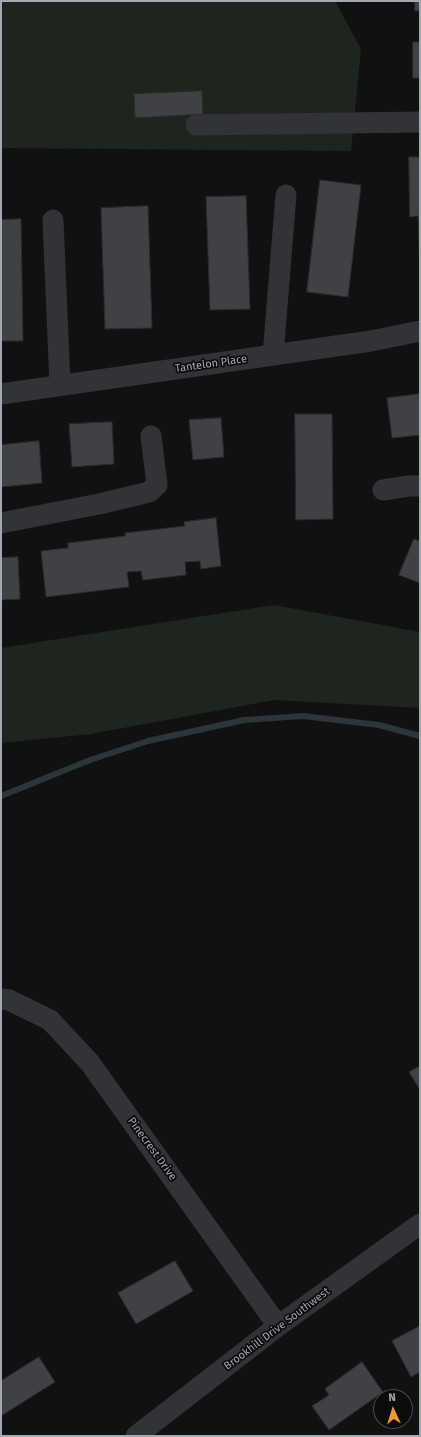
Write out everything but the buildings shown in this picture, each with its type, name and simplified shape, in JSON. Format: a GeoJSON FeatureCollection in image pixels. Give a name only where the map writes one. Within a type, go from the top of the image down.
{"type":"FeatureCollection","features":[{"type":"Feature","properties":{"kind":"street"},"geometry":{"type":"LineString","coordinates":[[196,125],[420,122]]}},
{"type":"Feature","properties":{"kind":"street"},"geometry":{"type":"LineString","coordinates":[[274,355],[286,195]]}},
{"type":"Feature","properties":{"kind":"street"},"geometry":{"type":"LineString","coordinates":[[53,220],[60,385]]}},
{"type":"Feature","properties":{"kind":"street","name":"Tantelon Place"},"geometry":{"type":"LineString","coordinates":[[1,394],[371,341],[420,330]]}},
{"type":"Feature","properties":{"kind":"street"},"geometry":{"type":"LineString","coordinates":[[1,523],[99,504],[149,492],[157,485],[151,436]]}},
{"type":"Feature","properties":{"kind":"street"},"geometry":{"type":"LineString","coordinates":[[383,490],[420,486]]}},
{"type":"Feature","properties":{"kind":"street","name":"Pinecrest Drive"},"geometry":{"type":"LineString","coordinates":[[1,999],[9,1000],[50,1020],[90,1063],[278,1326]]}},
{"type":"Feature","properties":{"kind":"street","name":"Brookhill Drive Southwest"},"geometry":{"type":"LineString","coordinates":[[136,1436],[278,1326],[420,1224]]}},
{"type":"Feature","properties":{"kind":"shaded area"},"geometry":{"type":"Polygon","coordinates":[[[1,1],[335,1],[361,49],[351,151],[1,148],[1,1]]]}},
{"type":"Feature","properties":{"kind":"shaded area"},"geometry":{"type":"Polygon","coordinates":[[[274,605],[420,632],[420,708],[274,700],[91,734],[1,743],[1,648],[274,605]]]}},
{"type":"Feature","properties":{"kind":"waterway"},"geometry":{"type":"LineString","coordinates":[[1,796],[90,760],[148,741],[244,720],[303,716],[379,725],[420,736]]}}]}
